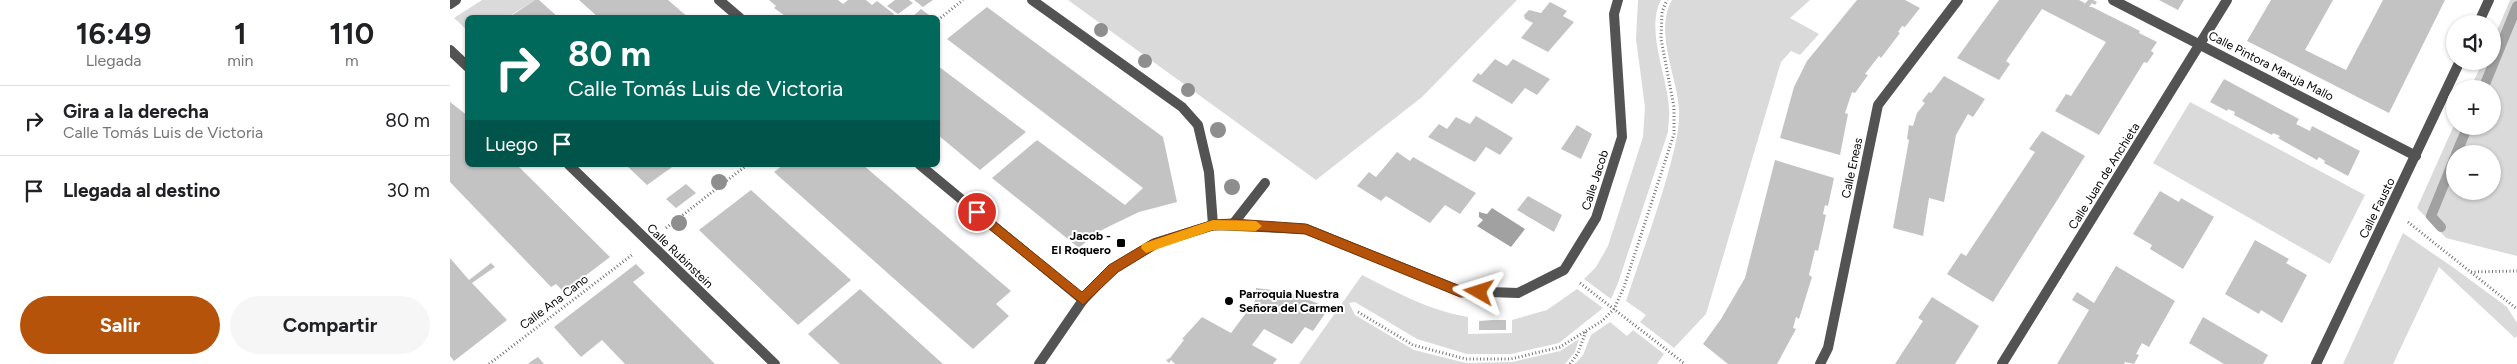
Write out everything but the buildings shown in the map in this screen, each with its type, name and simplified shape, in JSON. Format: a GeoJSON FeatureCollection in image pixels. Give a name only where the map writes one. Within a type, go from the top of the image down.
{"type":"FeatureCollection","features":[{"type":"Feature","properties":{"kind":"street"},"geometry":{"type":"LineString","coordinates":[[450,4],[456,0]]}},
{"type":"Feature","properties":{"kind":"street"},"geometry":{"type":"LineString","coordinates":[[719,0],[736,15]]}},
{"type":"Feature","properties":{"kind":"street"},"geometry":{"type":"LineString","coordinates":[[1032,0],[1182,107],[1198,125],[1209,172],[1213,225]]}},
{"type":"Feature","properties":{"kind":"street","name":"Calle Jacob"},"geometry":{"type":"LineString","coordinates":[[1039,364],[1097,283],[1130,257],[1155,243],[1213,225],[1233,224],[1306,229],[1460,291],[1518,293],[1564,270],[1596,218],[1622,137],[1614,14],[1618,0]]}},
{"type":"Feature","properties":{"kind":"street","name":"Calle Eneas"},"geometry":{"type":"LineString","coordinates":[[1820,364],[1828,348],[1878,105],[1958,0]]}},
{"type":"Feature","properties":{"kind":"street","name":"Calle Pintora Maruja Mallo"},"geometry":{"type":"LineString","coordinates":[[2113,0],[2416,156]]}},
{"type":"Feature","properties":{"kind":"street","name":"Calle Juan de Anchieta"},"geometry":{"type":"LineString","coordinates":[[2002,364],[2227,0]]}},
{"type":"Feature","properties":{"kind":"street"},"geometry":{"type":"LineString","coordinates":[[2482,15],[2489,0]]}},
{"type":"Feature","properties":{"kind":"street"},"geometry":{"type":"LineString","coordinates":[[450,50],[465,64]]}},
{"type":"Feature","properties":{"kind":"street","name":"Calle Fausto"},"geometry":{"type":"LineString","coordinates":[[2316,364],[2456,70]]}},
{"type":"Feature","properties":{"kind":"street","name":"Calle Rubinstein"},"geometry":{"type":"LineString","coordinates":[[571,167],[775,364]]}},
{"type":"Feature","properties":{"kind":"street"},"geometry":{"type":"LineString","coordinates":[[922,167],[1083,300]]}},
{"type":"Feature","properties":{"kind":"street"},"geometry":{"type":"LineString","coordinates":[[1233,224],[1265,183]]}},
{"type":"Feature","properties":{"kind":"path"},"geometry":{"type":"LineString","coordinates":[[940,18],[963,0]]}},
{"type":"Feature","properties":{"kind":"path"},"geometry":{"type":"LineString","coordinates":[[661,231],[744,167]]}},
{"type":"Feature","properties":{"kind":"path"},"geometry":{"type":"LineString","coordinates":[[2391,208],[2517,309]]}},
{"type":"Feature","properties":{"kind":"path","name":"Calle Ana Cano"},"geometry":{"type":"LineString","coordinates":[[489,364],[632,255]]}},
{"type":"Feature","properties":{"kind":"path"},"geometry":{"type":"LineString","coordinates":[[2471,272],[2517,271]]}},
{"type":"Feature","properties":{"kind":"path"},"geometry":{"type":"LineString","coordinates":[[1582,284],[1686,364]]}},
{"type":"Feature","properties":{"kind":"path"},"geometry":{"type":"LineString","coordinates":[[1570,364],[1578,353],[1586,330]]}},
{"type":"Feature","properties":{"kind":"shaded area"},"geometry":{"type":"Polygon","coordinates":[[[482,0],[535,0],[511,15],[465,15],[465,28],[454,18],[482,0]]]}},
{"type":"Feature","properties":{"kind":"shaded area"},"geometry":{"type":"Polygon","coordinates":[[[1068,0],[1517,0],[1422,97],[1316,180],[1068,0]]]}},
{"type":"Feature","properties":{"kind":"shaded area"},"geometry":{"type":"Polygon","coordinates":[[[1638,0],[1661,0],[1655,25],[1656,39],[1668,96],[1668,132],[1611,299],[1584,279],[1596,267],[1608,246],[1643,137],[1645,107],[1636,39],[1638,0]]]}},
{"type":"Feature","properties":{"kind":"shaded area"},"geometry":{"type":"Polygon","coordinates":[[[1672,0],[1810,0],[1790,18],[1819,34],[1800,55],[1791,51],[1781,62],[1706,314],[1674,348],[1640,322],[1646,315],[1626,301],[1660,200],[1678,130],[1679,109],[1668,54],[1665,25],[1667,12],[1672,0]]]}},
{"type":"Feature","properties":{"kind":"shaded area"},"geometry":{"type":"Polygon","coordinates":[[[2510,0],[2517,0],[2517,256],[2446,238],[2417,208],[2450,135],[2501,135],[2501,80],[2474,80],[2479,70],[2501,70],[2501,21],[2510,0]]]}},
{"type":"Feature","properties":{"kind":"shaded area"},"geometry":{"type":"Polygon","coordinates":[[[2190,102],[2365,195],[2330,264],[2153,163],[2190,102]]]}},
{"type":"Feature","properties":{"kind":"shaded area"},"geometry":{"type":"Polygon","coordinates":[[[1492,208],[1525,229],[1511,247],[1477,226],[1483,220],[1479,217],[1479,212],[1487,214],[1492,208]]]}},
{"type":"Feature","properties":{"kind":"shaded area"},"geometry":{"type":"Polygon","coordinates":[[[2403,233],[2507,307],[2517,323],[2517,336],[2515,338],[2439,267],[2393,364],[2343,364],[2403,233]]]}},
{"type":"Feature","properties":{"kind":"shaded area"},"geometry":{"type":"Polygon","coordinates":[[[1362,275],[1426,305],[1468,317],[1468,334],[1512,333],[1512,320],[1547,310],[1577,289],[1603,308],[1559,343],[1511,354],[1467,354],[1417,339],[1355,302],[1349,303],[1355,315],[1414,350],[1466,363],[1512,362],[1560,351],[1579,339],[1575,352],[1565,364],[1299,364],[1362,275]]]}},
{"type":"Feature","properties":{"kind":"shaded area"},"geometry":{"type":"Polygon","coordinates":[[[1610,322],[1627,336],[1633,330],[1664,354],[1657,364],[1575,364],[1583,355],[1591,335],[1610,322]]]}},
{"type":"Feature","properties":{"kind":"waterway"},"geometry":{"type":"LineString","coordinates":[[2487,80],[2517,6]]}},
{"type":"Feature","properties":{"kind":"waterway"},"geometry":{"type":"LineString","coordinates":[[2460,145],[2464,135]]}},
{"type":"Feature","properties":{"kind":"waterway"},"geometry":{"type":"LineString","coordinates":[[2441,227],[2431,216],[2446,179]]}},
{"type":"Feature","properties":{"kind":"slow traffic"},"geometry":{"type":"LineString","coordinates":[[1146,248],[1155,243],[1213,225],[1256,226]]}},
{"type":"Feature","properties":{"kind":"place","name":"Jacob - El Roquero"},"geometry":{"type":"Point","coordinates":[1121,243]}},
{"type":"Feature","properties":{"kind":"place","name":"Parroquia Nuestra Señora del Carmen"},"geometry":{"type":"Point","coordinates":[1229,301]}},
{"type":"Feature","properties":{"kind":"route"},"geometry":{"type":"LineString","coordinates":[[977,212],[1083,300],[1097,283],[1113,269],[1155,243],[1213,225],[1233,224],[1306,229],[1460,291],[1479,292]]}}]}
